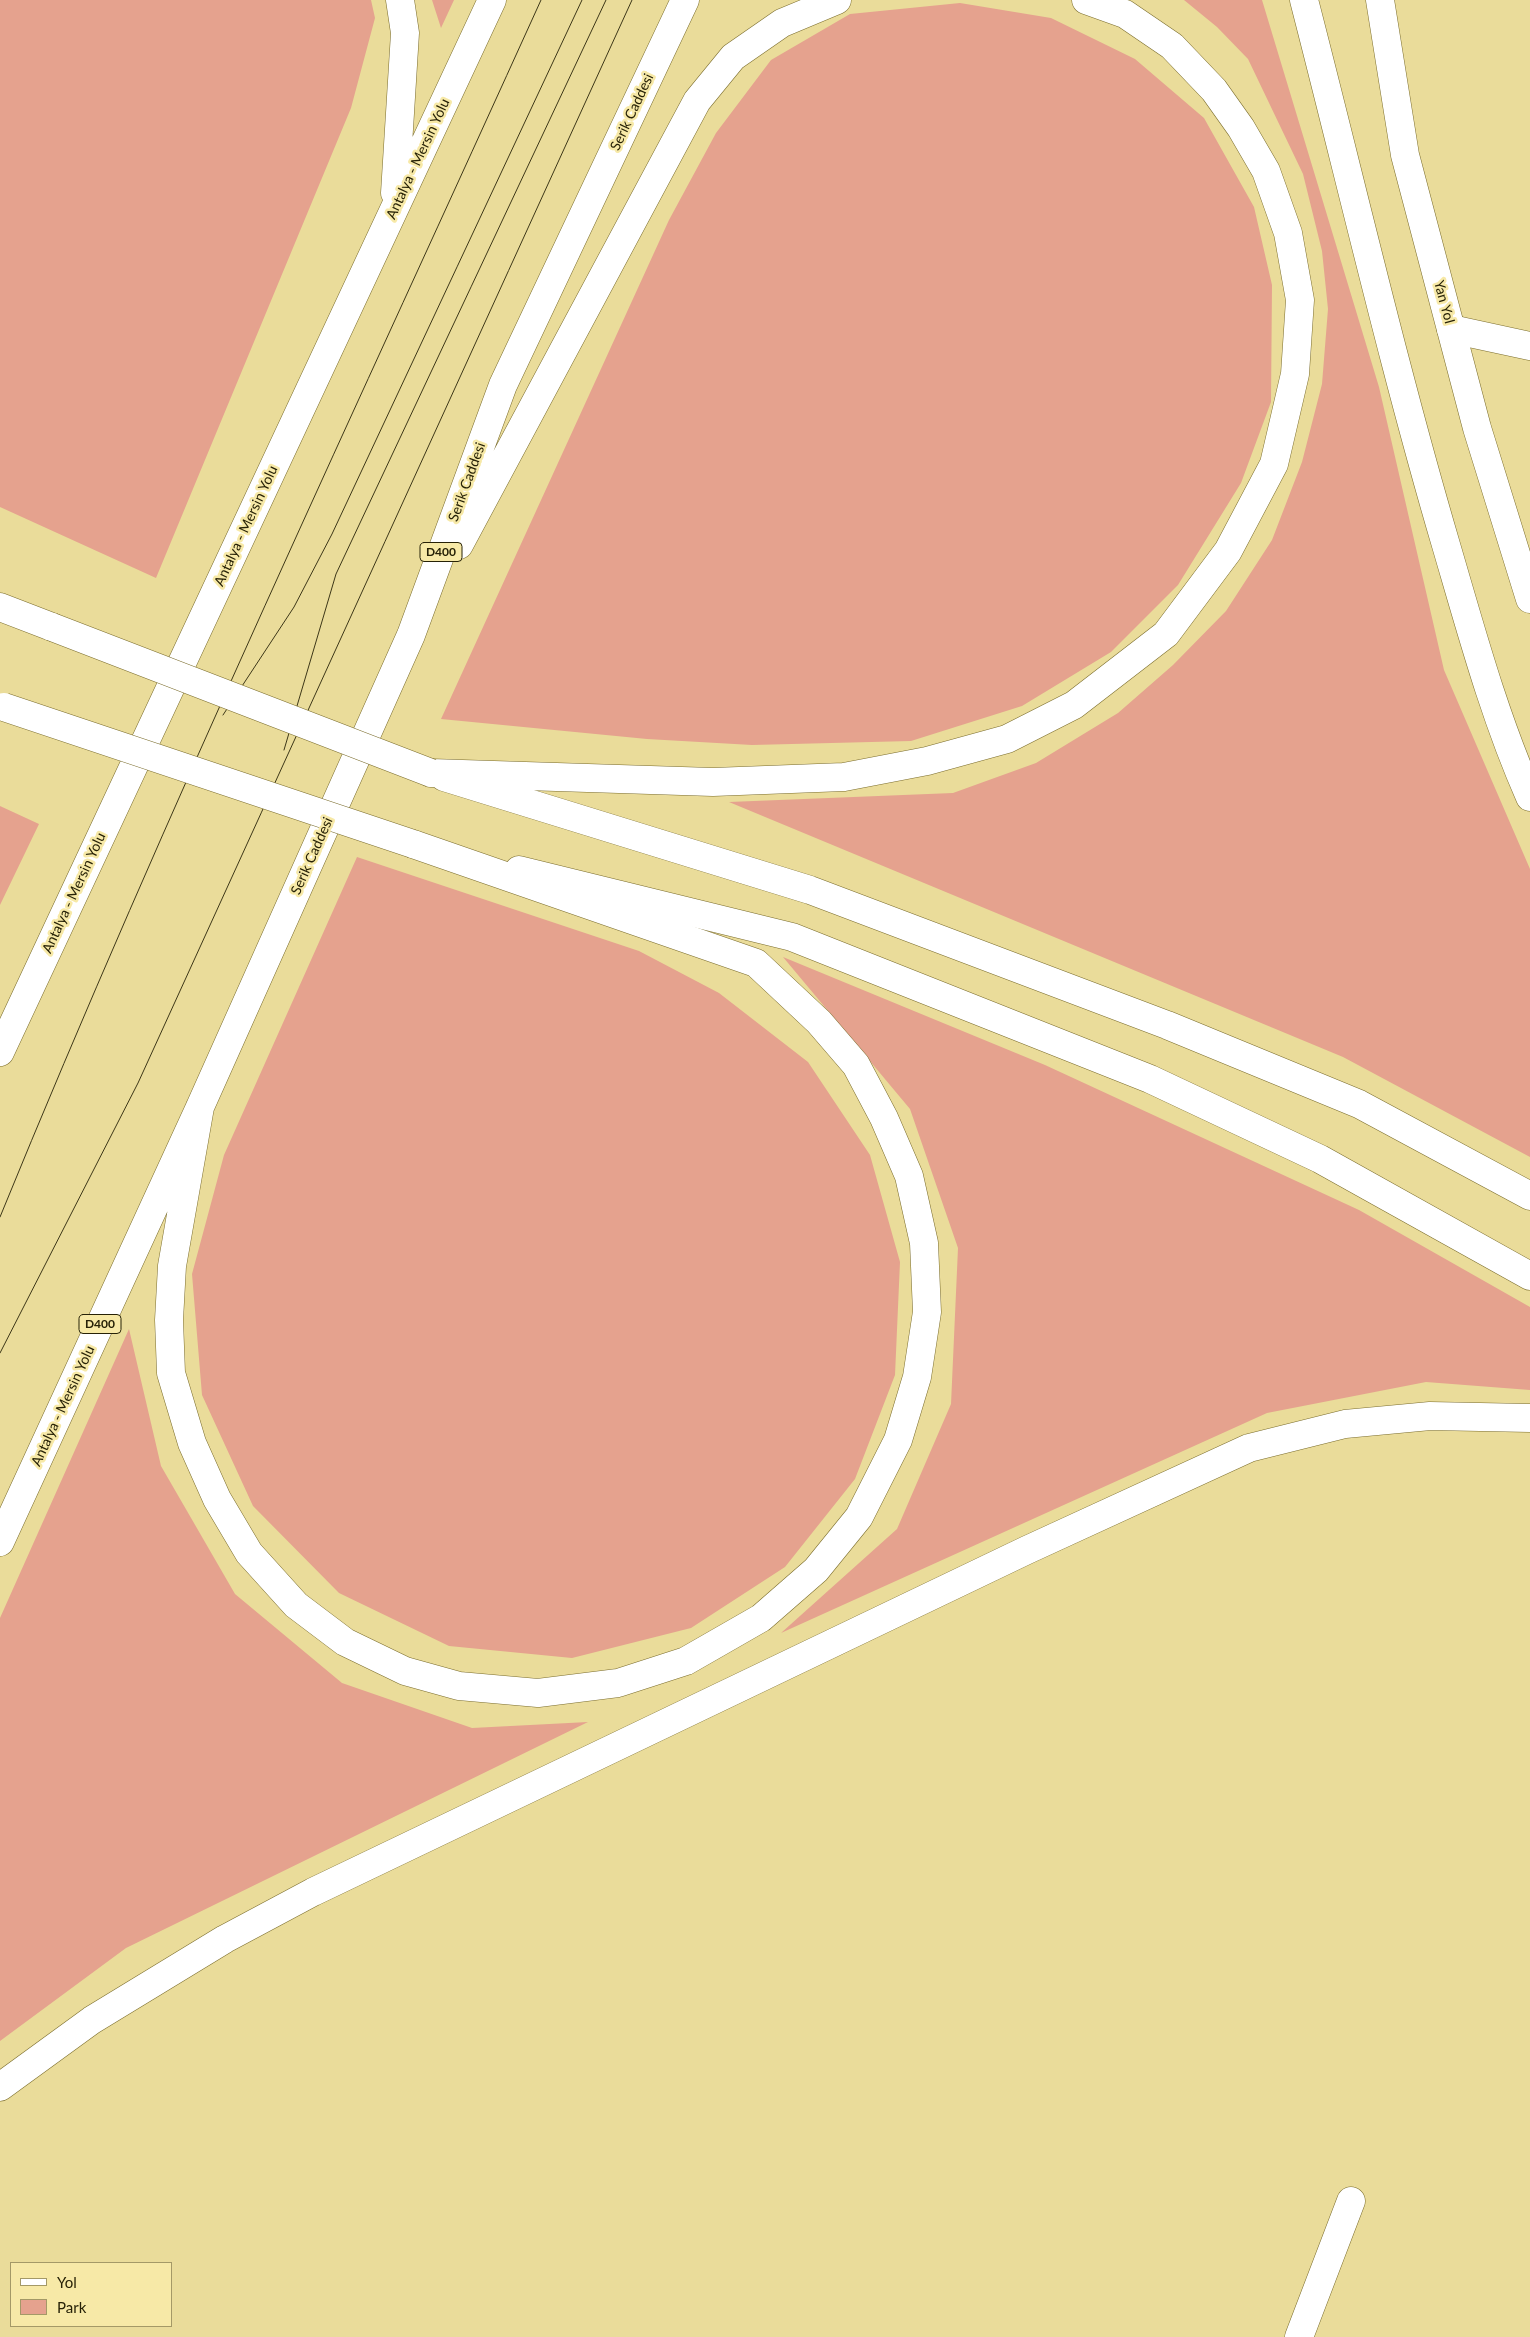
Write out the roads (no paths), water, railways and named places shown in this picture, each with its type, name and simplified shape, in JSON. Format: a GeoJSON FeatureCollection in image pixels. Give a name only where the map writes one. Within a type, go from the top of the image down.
{"type":"FeatureCollection","features":[{"type":"Feature","properties":{"kind":"main road"},"geometry":{"type":"LineString","coordinates":[[394,209],[405,33],[400,0]]}},
{"type":"Feature","properties":{"kind":"main road","name":"Antalya - Mersin Yolu"},"geometry":{"type":"LineString","coordinates":[[0,1052],[492,0]]}},
{"type":"Feature","properties":{"kind":"main road","name":"Serik Caddesi"},"geometry":{"type":"LineString","coordinates":[[200,1107],[411,634],[503,384],[685,0]]}},
{"type":"Feature","properties":{"kind":"main road"},"geometry":{"type":"LineString","coordinates":[[411,634],[697,101],[734,57],[782,23],[837,0]]}},
{"type":"Feature","properties":{"kind":"main road"},"geometry":{"type":"LineString","coordinates":[[431,773],[714,782],[844,777],[927,761],[1007,740],[1074,705],[1166,634],[1228,551],[1274,464],[1295,374],[1300,300],[1288,233],[1266,171],[1241,128],[1214,90],[1172,46],[1125,14],[1086,0]]}},
{"type":"Feature","properties":{"kind":"main road"},"geometry":{"type":"LineString","coordinates":[[1304,0],[1423,466],[1474,642],[1506,740],[1530,797]]}},
{"type":"Feature","properties":{"kind":"main road","name":"Yan Yol"},"geometry":{"type":"LineString","coordinates":[[1380,0],[1405,155],[1478,428],[1530,599]]}},
{"type":"Feature","properties":{"kind":"main road"},"geometry":{"type":"LineString","coordinates":[[1451,329],[1530,346]]}},
{"type":"Feature","properties":{"kind":"main road"},"geometry":{"type":"LineString","coordinates":[[0,607],[431,773],[810,890],[1167,1025],[1359,1104],[1530,1196]]}},
{"type":"Feature","properties":{"kind":"main road"},"geometry":{"type":"LineString","coordinates":[[2,706],[413,844],[756,963],[819,1022],[856,1065],[884,1118],[909,1176],[924,1243],[927,1312],[917,1377],[898,1440],[859,1516],[816,1570],[761,1618],[686,1661],[618,1683],[538,1693],[460,1686],[405,1671],[345,1642],[296,1604],[249,1553],[217,1499],[192,1443],[171,1373],[169,1320],[172,1266],[200,1107]]}},
{"type":"Feature","properties":{"kind":"main road"},"geometry":{"type":"LineString","coordinates":[[413,844],[792,937],[1150,1079],[1320,1159],[1530,1276]]}},
{"type":"Feature","properties":{"kind":"main road","name":"Antalya - Mersin Yolu"},"geometry":{"type":"LineString","coordinates":[[0,1542],[200,1107]]}},
{"type":"Feature","properties":{"kind":"main road"},"geometry":{"type":"LineString","coordinates":[[0,2087],[92,2020],[225,1940],[313,1892],[1026,1550],[1248,1448],[1345,1424],[1430,1416],[1530,1418]]}},
{"type":"Feature","properties":{"kind":"main road"},"geometry":{"type":"LineString","coordinates":[[1299,2337],[1351,2201]]}},
{"type":"Feature","properties":{"kind":"tram line"},"geometry":{"type":"LineString","coordinates":[[0,1217],[64,1063],[197,758],[541,0]]}},
{"type":"Feature","properties":{"kind":"tram line"},"geometry":{"type":"LineString","coordinates":[[223,715],[294,607],[332,534],[582,0]]}},
{"type":"Feature","properties":{"kind":"tram line"},"geometry":{"type":"LineString","coordinates":[[284,750],[336,574],[606,0]]}},
{"type":"Feature","properties":{"kind":"tram line"},"geometry":{"type":"LineString","coordinates":[[0,1353],[138,1083],[632,0]]}}]}
